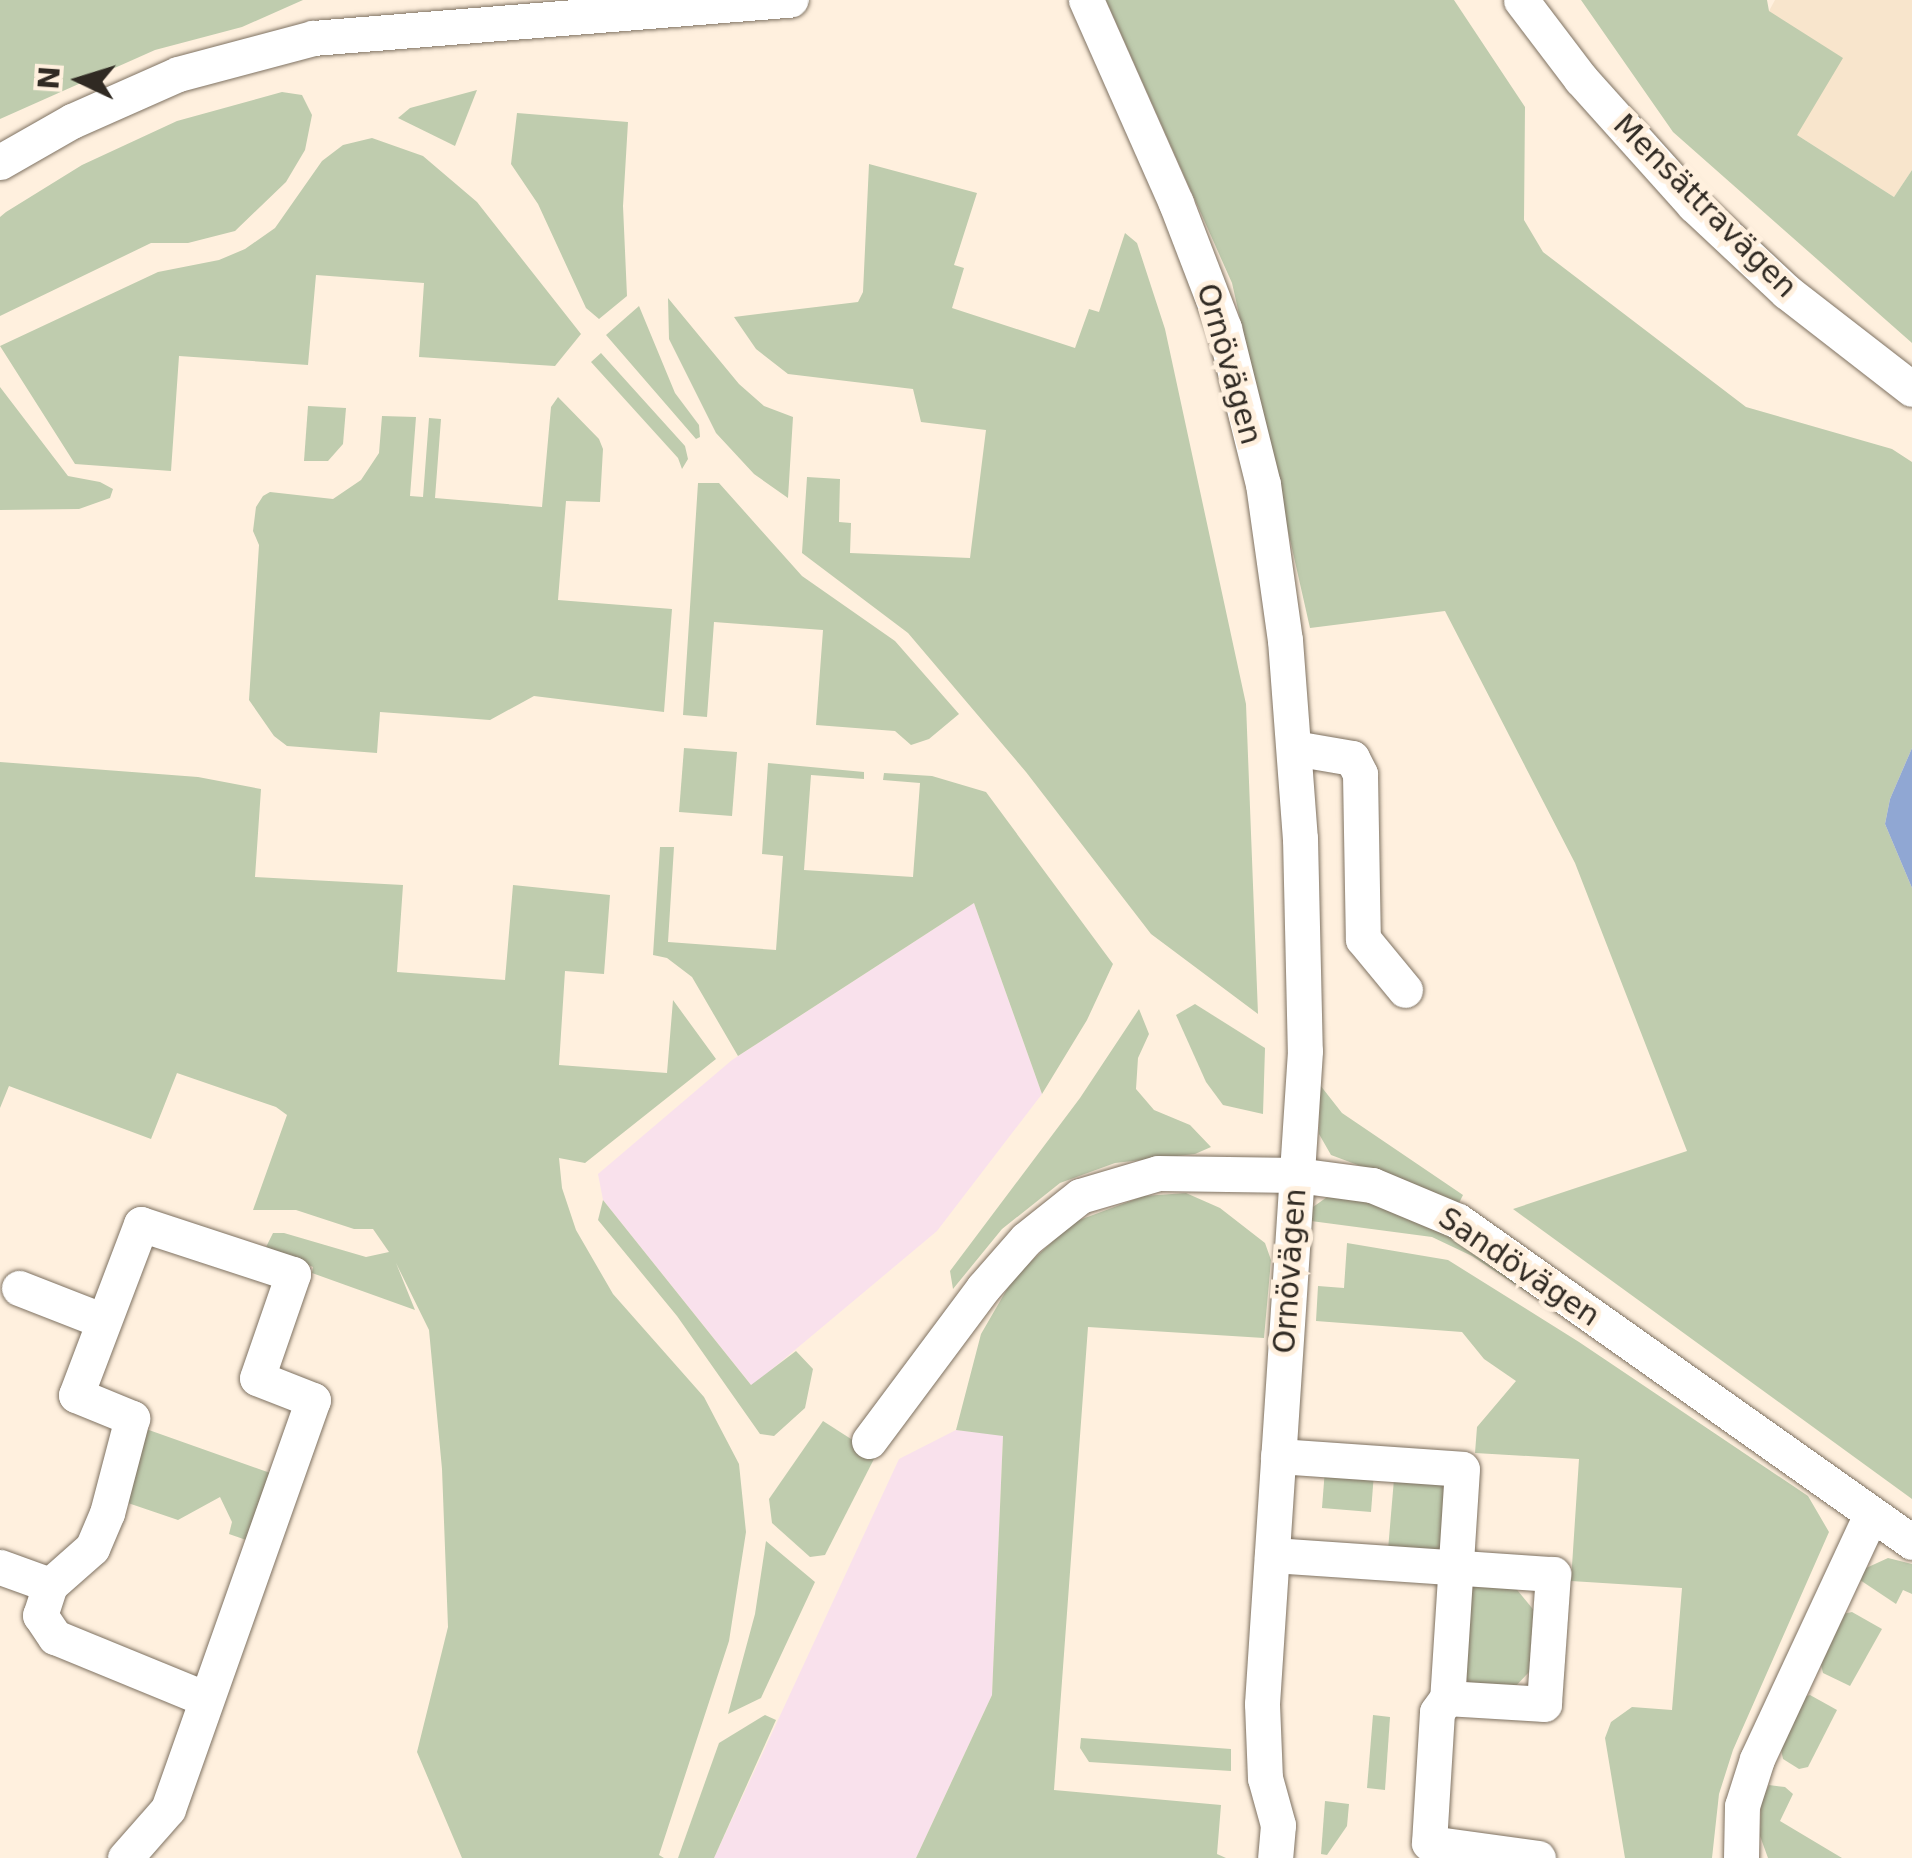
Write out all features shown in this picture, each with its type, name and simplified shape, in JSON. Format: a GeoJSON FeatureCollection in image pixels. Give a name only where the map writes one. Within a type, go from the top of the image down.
{"type":"FeatureCollection","features":[{"type":"Feature","properties":{"kind":"street"},"geometry":{"type":"LineString","coordinates":[[0,162],[72,121],[178,74],[313,38],[790,0]]}},
{"type":"Feature","properties":{"kind":"street","name":"Ornövägen"},"geometry":{"type":"LineString","coordinates":[[1086,0],[1176,203],[1224,328],[1263,484],[1285,640],[1294,748],[1305,1051],[1262,1748],[1278,1825],[1275,1858]]}},
{"type":"Feature","properties":{"kind":"street","name":"Mensättravägen"},"geometry":{"type":"LineString","coordinates":[[1522,0],[1581,79],[1694,204],[1787,292],[1912,389]]}},
{"type":"Feature","properties":{"kind":"street"},"geometry":{"type":"LineString","coordinates":[[1294,748],[1352,758],[1360,774],[1363,938],[1405,990]]}},
{"type":"Feature","properties":{"kind":"street","name":"Sandövägen"},"geometry":{"type":"LineString","coordinates":[[869,1441],[983,1288],[1026,1239],[1080,1196],[1158,1173],[1296,1174],[1372,1185],[1458,1222],[1912,1542]]}},
{"type":"Feature","properties":{"kind":"street"},"geometry":{"type":"LineString","coordinates":[[126,1856],[168,1809],[312,1400],[257,1378],[293,1274],[140,1224],[76,1395],[132,1418],[107,1513],[92,1548],[50,1585],[40,1615],[55,1637],[204,1698]]}},
{"type":"Feature","properties":{"kind":"street"},"geometry":{"type":"LineString","coordinates":[[19,1288],[101,1320]]}},
{"type":"Feature","properties":{"kind":"street"},"geometry":{"type":"LineString","coordinates":[[1278,1456],[1462,1469],[1447,1698],[1437,1712],[1429,1843],[1538,1858]]}},
{"type":"Feature","properties":{"kind":"street"},"geometry":{"type":"LineString","coordinates":[[1742,1858],[1742,1806],[1757,1759],[1871,1514]]}},
{"type":"Feature","properties":{"kind":"street"},"geometry":{"type":"LineString","coordinates":[[1272,1554],[1552,1574],[1544,1704],[1447,1698]]}},
{"type":"Feature","properties":{"kind":"street"},"geometry":{"type":"LineString","coordinates":[[0,1567],[50,1585]]}},
{"type":"Feature","properties":{"kind":"shaded area"},"geometry":{"type":"Polygon","coordinates":[[[1775,0],[1912,0],[1912,170],[1894,197],[1797,135],[1769,11],[1775,0]]]}},
{"type":"Feature","properties":{"kind":"shaded area"},"geometry":{"type":"Polygon","coordinates":[[[974,903],[1042,1094],[937,1231],[752,1386],[603,1200],[598,1174],[732,1060],[974,903]]]}},
{"type":"Feature","properties":{"kind":"shaded area"},"geometry":{"type":"Polygon","coordinates":[[[956,1430],[1003,1435],[992,1695],[916,1858],[714,1858],[899,1459],[956,1430]]]}},
{"type":"Feature","properties":{"kind":"green space"},"geometry":{"type":"Polygon","coordinates":[[[0,0],[303,0],[242,27],[155,50],[0,119],[0,0]]]}},
{"type":"Feature","properties":{"kind":"green space"},"geometry":{"type":"Polygon","coordinates":[[[1106,0],[1454,0],[1525,107],[1524,220],[1543,252],[1746,407],[1892,449],[1912,462],[1912,748],[1890,799],[1885,824],[1912,888],[1912,1499],[1513,1209],[1687,1151],[1575,863],[1445,611],[1310,628],[1232,283],[1106,0]]]}},
{"type":"Feature","properties":{"kind":"green space"},"geometry":{"type":"Polygon","coordinates":[[[1581,0],[1767,0],[1769,11],[1843,58],[1797,135],[1894,197],[1912,170],[1912,343],[1673,132],[1581,0]]]}},
{"type":"Feature","properties":{"kind":"green space"},"geometry":{"type":"Polygon","coordinates":[[[477,90],[455,146],[398,118],[410,108],[477,90]]]}},
{"type":"Feature","properties":{"kind":"green space"},"geometry":{"type":"Polygon","coordinates":[[[282,92],[302,95],[312,115],[305,150],[286,182],[235,231],[188,243],[151,243],[0,316],[0,217],[6,212],[82,165],[177,121],[282,92]]]}},
{"type":"Feature","properties":{"kind":"green space"},"geometry":{"type":"Polygon","coordinates":[[[517,113],[628,122],[623,206],[627,296],[599,319],[586,308],[538,204],[511,164],[517,113]]]}},
{"type":"Feature","properties":{"kind":"green space"},"geometry":{"type":"Polygon","coordinates":[[[372,138],[423,156],[477,202],[581,334],[555,366],[419,357],[424,283],[316,275],[308,365],[179,356],[171,471],[75,464],[0,346],[158,272],[219,260],[245,249],[275,228],[322,161],[343,145],[372,138]]]}},
{"type":"Feature","properties":{"kind":"green space"},"geometry":{"type":"Polygon","coordinates":[[[869,164],[977,193],[954,265],[964,268],[952,308],[1075,348],[1089,309],[1099,312],[1125,233],[1137,243],[1165,329],[1246,704],[1258,1014],[1151,934],[1026,772],[908,633],[802,553],[807,477],[840,479],[839,522],[851,523],[850,553],[970,558],[986,430],[921,422],[913,389],[788,374],[756,349],[734,317],[858,302],[863,292],[869,164]]]}},
{"type":"Feature","properties":{"kind":"green space"},"geometry":{"type":"Polygon","coordinates":[[[668,298],[739,384],[764,406],[793,417],[788,498],[754,474],[716,433],[669,339],[668,298]]]}},
{"type":"Feature","properties":{"kind":"green space"},"geometry":{"type":"Polygon","coordinates":[[[639,306],[675,393],[699,425],[700,437],[696,439],[606,335],[639,306]]]}},
{"type":"Feature","properties":{"kind":"green space"},"geometry":{"type":"Polygon","coordinates":[[[601,353],[685,446],[688,459],[682,469],[678,458],[591,362],[601,353]]]}},
{"type":"Feature","properties":{"kind":"green space"},"geometry":{"type":"Polygon","coordinates":[[[0,387],[68,476],[100,482],[113,489],[110,498],[79,509],[0,510],[0,387]]]}},
{"type":"Feature","properties":{"kind":"green space"},"geometry":{"type":"Polygon","coordinates":[[[558,397],[599,439],[603,449],[600,502],[566,501],[558,600],[672,609],[664,712],[534,696],[490,720],[380,712],[377,753],[287,746],[274,736],[249,700],[259,545],[253,531],[256,507],[263,496],[270,492],[333,499],[361,480],[379,453],[382,416],[416,417],[410,496],[423,497],[429,418],[441,419],[435,498],[542,507],[551,407],[558,397]]]}},
{"type":"Feature","properties":{"kind":"green space"},"geometry":{"type":"Polygon","coordinates":[[[308,406],[346,408],[343,444],[328,461],[304,461],[308,406]]]}},
{"type":"Feature","properties":{"kind":"green space"},"geometry":{"type":"Polygon","coordinates":[[[698,483],[719,483],[802,576],[895,641],[959,714],[929,739],[911,745],[895,731],[816,725],[823,630],[714,622],[707,717],[683,715],[698,483]]]}},
{"type":"Feature","properties":{"kind":"green space"},"geometry":{"type":"Polygon","coordinates":[[[684,748],[737,752],[732,816],[679,812],[684,748]]]}},
{"type":"Feature","properties":{"kind":"green space"},"geometry":{"type":"Polygon","coordinates":[[[0,762],[198,777],[261,789],[255,877],[403,885],[397,972],[505,980],[513,885],[610,895],[604,974],[565,971],[559,1065],[667,1073],[673,1000],[716,1059],[585,1163],[559,1158],[562,1188],[576,1230],[613,1294],[704,1397],[739,1464],[746,1532],[729,1641],[659,1855],[664,1858],[462,1858],[417,1752],[448,1627],[442,1469],[429,1330],[396,1263],[415,1310],[312,1273],[313,1267],[266,1247],[273,1233],[284,1233],[366,1257],[389,1252],[373,1229],[354,1229],[296,1210],[253,1210],[287,1115],[276,1107],[177,1073],[151,1139],[9,1086],[0,1108],[0,762]]]}},
{"type":"Feature","properties":{"kind":"green space"},"geometry":{"type":"Polygon","coordinates":[[[768,763],[864,772],[864,779],[811,775],[804,870],[913,877],[920,783],[883,780],[884,773],[932,776],[986,792],[1113,964],[1087,1020],[1042,1094],[974,903],[738,1056],[692,977],[667,958],[653,955],[660,847],[674,847],[668,942],[776,950],[783,856],[762,854],[768,763]]]}},
{"type":"Feature","properties":{"kind":"green space"},"geometry":{"type":"Polygon","coordinates":[[[1195,1004],[1265,1048],[1263,1114],[1223,1105],[1206,1082],[1176,1015],[1195,1004]]]}},
{"type":"Feature","properties":{"kind":"green space"},"geometry":{"type":"Polygon","coordinates":[[[1139,1009],[1149,1034],[1138,1058],[1136,1089],[1154,1110],[1190,1125],[1211,1147],[1195,1154],[1115,1163],[1060,1183],[1002,1229],[953,1289],[950,1271],[1080,1098],[1139,1009]]]}},
{"type":"Feature","properties":{"kind":"green space"},"geometry":{"type":"Polygon","coordinates":[[[1320,1085],[1342,1113],[1463,1195],[1459,1203],[1331,1155],[1319,1134],[1320,1085]]]}},
{"type":"Feature","properties":{"kind":"green space"},"geometry":{"type":"Polygon","coordinates":[[[1186,1193],[1220,1208],[1265,1243],[1271,1260],[1264,1338],[1088,1327],[1054,1790],[1221,1805],[1217,1854],[1226,1858],[916,1858],[992,1695],[1003,1436],[956,1430],[981,1334],[1014,1277],[1074,1222],[1144,1196],[1186,1193]]]}},
{"type":"Feature","properties":{"kind":"green space"},"geometry":{"type":"Polygon","coordinates":[[[1330,1195],[1370,1200],[1432,1224],[1535,1289],[1531,1295],[1472,1256],[1432,1237],[1311,1221],[1313,1207],[1330,1195]]]}},
{"type":"Feature","properties":{"kind":"green space"},"geometry":{"type":"Polygon","coordinates":[[[603,1200],[751,1385],[796,1351],[813,1369],[805,1408],[774,1436],[760,1434],[677,1316],[598,1220],[603,1200]]]}},
{"type":"Feature","properties":{"kind":"green space"},"geometry":{"type":"Polygon","coordinates":[[[1347,1243],[1448,1260],[1579,1342],[1808,1496],[1829,1532],[1733,1750],[1719,1794],[1712,1858],[1625,1858],[1605,1738],[1611,1722],[1632,1707],[1672,1710],[1682,1588],[1571,1581],[1579,1459],[1475,1453],[1477,1427],[1516,1381],[1484,1359],[1462,1332],[1316,1321],[1318,1286],[1344,1288],[1347,1243]]]}},
{"type":"Feature","properties":{"kind":"green space"},"geometry":{"type":"Polygon","coordinates":[[[823,1421],[876,1455],[825,1555],[810,1557],[772,1523],[769,1499],[823,1421]]]}},
{"type":"Feature","properties":{"kind":"green space"},"geometry":{"type":"Polygon","coordinates":[[[146,1429],[276,1475],[249,1541],[229,1534],[232,1522],[220,1497],[178,1520],[128,1503],[146,1429]]]}},
{"type":"Feature","properties":{"kind":"green space"},"geometry":{"type":"Polygon","coordinates":[[[1325,1469],[1374,1473],[1371,1512],[1322,1508],[1325,1469]]]}},
{"type":"Feature","properties":{"kind":"green space"},"geometry":{"type":"Polygon","coordinates":[[[1394,1479],[1447,1482],[1441,1547],[1435,1553],[1388,1550],[1394,1479]]]}},
{"type":"Feature","properties":{"kind":"green space"},"geometry":{"type":"Polygon","coordinates":[[[766,1541],[815,1582],[761,1698],[728,1714],[755,1614],[766,1541]]]}},
{"type":"Feature","properties":{"kind":"green space"},"geometry":{"type":"Polygon","coordinates":[[[1888,1558],[1912,1564],[1912,1594],[1903,1590],[1896,1604],[1860,1580],[1864,1569],[1888,1558]]]}},
{"type":"Feature","properties":{"kind":"green space"},"geometry":{"type":"Polygon","coordinates":[[[1509,1580],[1536,1613],[1530,1671],[1512,1690],[1472,1687],[1464,1676],[1466,1583],[1509,1580]]]}},
{"type":"Feature","properties":{"kind":"green space"},"geometry":{"type":"Polygon","coordinates":[[[1852,1612],[1882,1629],[1850,1686],[1823,1673],[1820,1661],[1843,1614],[1852,1612]]]}},
{"type":"Feature","properties":{"kind":"green space"},"geometry":{"type":"Polygon","coordinates":[[[1810,1695],[1837,1710],[1808,1767],[1799,1769],[1783,1759],[1780,1745],[1803,1697],[1810,1695]]]}},
{"type":"Feature","properties":{"kind":"green space"},"geometry":{"type":"Polygon","coordinates":[[[765,1715],[776,1720],[714,1858],[678,1858],[719,1743],[765,1715]]]}},
{"type":"Feature","properties":{"kind":"green space"},"geometry":{"type":"Polygon","coordinates":[[[1373,1715],[1390,1717],[1385,1790],[1367,1788],[1373,1715]]]}},
{"type":"Feature","properties":{"kind":"green space"},"geometry":{"type":"Polygon","coordinates":[[[1081,1738],[1231,1749],[1231,1771],[1089,1762],[1080,1748],[1081,1738]]]}},
{"type":"Feature","properties":{"kind":"green space"},"geometry":{"type":"Polygon","coordinates":[[[1769,1785],[1785,1787],[1793,1794],[1780,1821],[1842,1858],[1768,1858],[1760,1836],[1761,1802],[1769,1785]]]}},
{"type":"Feature","properties":{"kind":"green space"},"geometry":{"type":"Polygon","coordinates":[[[1325,1801],[1349,1804],[1347,1826],[1327,1855],[1321,1854],[1325,1801]]]}},
{"type":"Feature","properties":{"kind":"water"},"geometry":{"type":"Polygon","coordinates":[[[1912,748],[1912,888],[1885,824],[1890,799],[1912,748]]]}}]}
